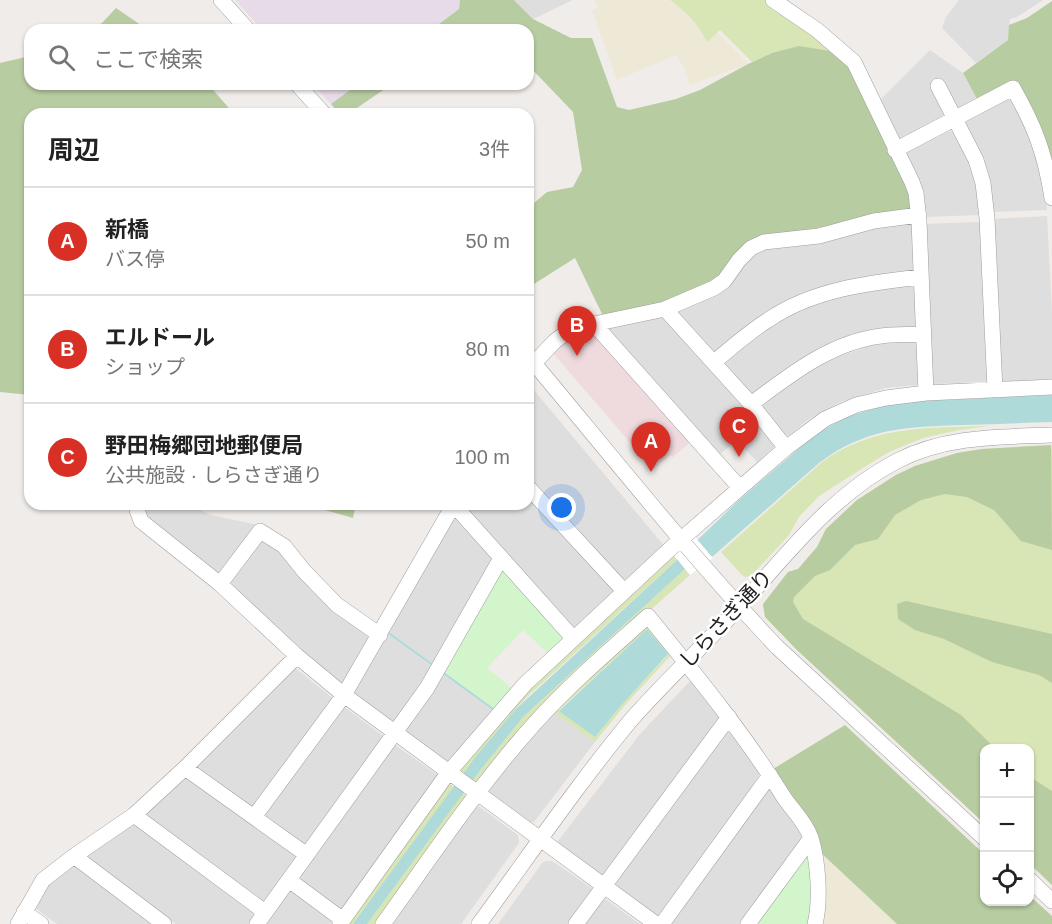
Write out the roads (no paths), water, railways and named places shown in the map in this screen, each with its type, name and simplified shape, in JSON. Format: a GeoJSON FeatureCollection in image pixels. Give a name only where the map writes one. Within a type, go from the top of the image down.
{"type":"FeatureCollection","features":[{"type":"Feature","properties":{"kind":"street"},"geometry":{"type":"LineString","coordinates":[[220,0],[242,24]]}},
{"type":"Feature","properties":{"kind":"street"},"geometry":{"type":"LineString","coordinates":[[773,0],[826,37],[854,62],[916,193],[919,215],[926,393]]}},
{"type":"Feature","properties":{"kind":"street"},"geometry":{"type":"LineString","coordinates":[[938,86],[976,160],[983,183],[987,218],[995,390]]}},
{"type":"Feature","properties":{"kind":"street"},"geometry":{"type":"LineString","coordinates":[[895,150],[1013,88],[1042,146],[1052,198]]}},
{"type":"Feature","properties":{"kind":"street"},"geometry":{"type":"LineString","coordinates":[[302,90],[319,108]]}},
{"type":"Feature","properties":{"kind":"street"},"geometry":{"type":"LineString","coordinates":[[534,366],[555,341],[575,326],[665,309],[714,288],[724,281],[751,248],[764,242],[819,236],[874,221],[919,215]]}},
{"type":"Feature","properties":{"kind":"street"},"geometry":{"type":"LineString","coordinates":[[714,362],[768,319],[794,306],[843,288],[921,277]]}},
{"type":"Feature","properties":{"kind":"street"},"geometry":{"type":"LineString","coordinates":[[665,309],[751,404],[786,448]]}},
{"type":"Feature","properties":{"kind":"street"},"geometry":{"type":"LineString","coordinates":[[594,324],[740,488]]}},
{"type":"Feature","properties":{"kind":"street"},"geometry":{"type":"LineString","coordinates":[[751,404],[797,369],[843,346],[880,336],[923,334]]}},
{"type":"Feature","properties":{"kind":"street"},"geometry":{"type":"LineString","coordinates":[[534,368],[703,566],[777,647],[980,834]]}},
{"type":"Feature","properties":{"kind":"street"},"geometry":{"type":"LineString","coordinates":[[289,880],[341,922],[448,773],[525,684],[624,591],[683,542],[740,488],[786,448],[825,419],[856,405],[907,394],[1052,387]]}},
{"type":"Feature","properties":{"kind":"street","name":"しらさぎ通り"},"geometry":{"type":"LineString","coordinates":[[479,924],[626,727],[834,506],[861,483],[897,460],[934,446],[970,438],[1052,435]]}},
{"type":"Feature","properties":{"kind":"street"},"geometry":{"type":"LineString","coordinates":[[534,494],[624,591]]}},
{"type":"Feature","properties":{"kind":"street"},"geometry":{"type":"LineString","coordinates":[[137,510],[141,522],[220,584],[297,656],[344,695],[656,924]]}},
{"type":"Feature","properties":{"kind":"street"},"geometry":{"type":"LineString","coordinates":[[254,817],[344,695],[451,510]]}},
{"type":"Feature","properties":{"kind":"street"},"geometry":{"type":"LineString","coordinates":[[458,510],[573,638]]}},
{"type":"Feature","properties":{"kind":"street"},"geometry":{"type":"LineString","coordinates":[[220,584],[260,531],[284,546],[304,571],[337,605],[380,635]]}},
{"type":"Feature","properties":{"kind":"street"},"geometry":{"type":"LineString","coordinates":[[134,815],[261,918],[427,688],[501,558]]}},
{"type":"Feature","properties":{"kind":"street"},"geometry":{"type":"LineString","coordinates":[[383,924],[478,794],[535,723],[588,669],[648,616],[729,717],[791,808],[805,824],[811,838],[816,864],[818,912],[815,924]]}},
{"type":"Feature","properties":{"kind":"street"},"geometry":{"type":"LineString","coordinates":[[41,924],[21,918],[43,880],[134,815],[185,768],[297,656]]}},
{"type":"Feature","properties":{"kind":"street"},"geometry":{"type":"LineString","coordinates":[[576,924],[729,717]]}},
{"type":"Feature","properties":{"kind":"street"},"geometry":{"type":"LineString","coordinates":[[185,768],[307,855]]}},
{"type":"Feature","properties":{"kind":"street"},"geometry":{"type":"LineString","coordinates":[[662,924],[770,775]]}},
{"type":"Feature","properties":{"kind":"street"},"geometry":{"type":"LineString","coordinates":[[748,924],[811,838]]}},
{"type":"Feature","properties":{"kind":"street"},"geometry":{"type":"LineString","coordinates":[[74,856],[164,924]]}},
{"type":"Feature","properties":{"kind":"street"},"geometry":{"type":"LineString","coordinates":[[1034,885],[1052,901]]}},
{"type":"Feature","properties":{"kind":"water"},"geometry":{"type":"Polygon","coordinates":[[[1052,395],[1052,422],[905,428],[854,442],[819,463],[712,557],[685,569],[523,717],[479,772],[367,924],[353,924],[477,755],[515,710],[738,501],[817,433],[849,416],[883,406],[919,401],[1052,395]]]}},
{"type":"Feature","properties":{"kind":"water"},"geometry":{"type":"Polygon","coordinates":[[[647,629],[668,654],[595,737],[559,711],[647,629]]]}},
{"type":"Feature","properties":{"kind":"water"},"geometry":{"type":"Polygon","coordinates":[[[389,632],[496,710],[494,711],[388,634],[389,632]]]}},
{"type":"Feature","properties":{"kind":"place","name":"エルドール"},"geometry":{"type":"Point","coordinates":[577,356]}},
{"type":"Feature","properties":{"kind":"place","name":"野田梅郷団地郵便局"},"geometry":{"type":"Point","coordinates":[739,457]}},
{"type":"Feature","properties":{"kind":"place","name":"新橋"},"geometry":{"type":"Point","coordinates":[651,472]}}]}
